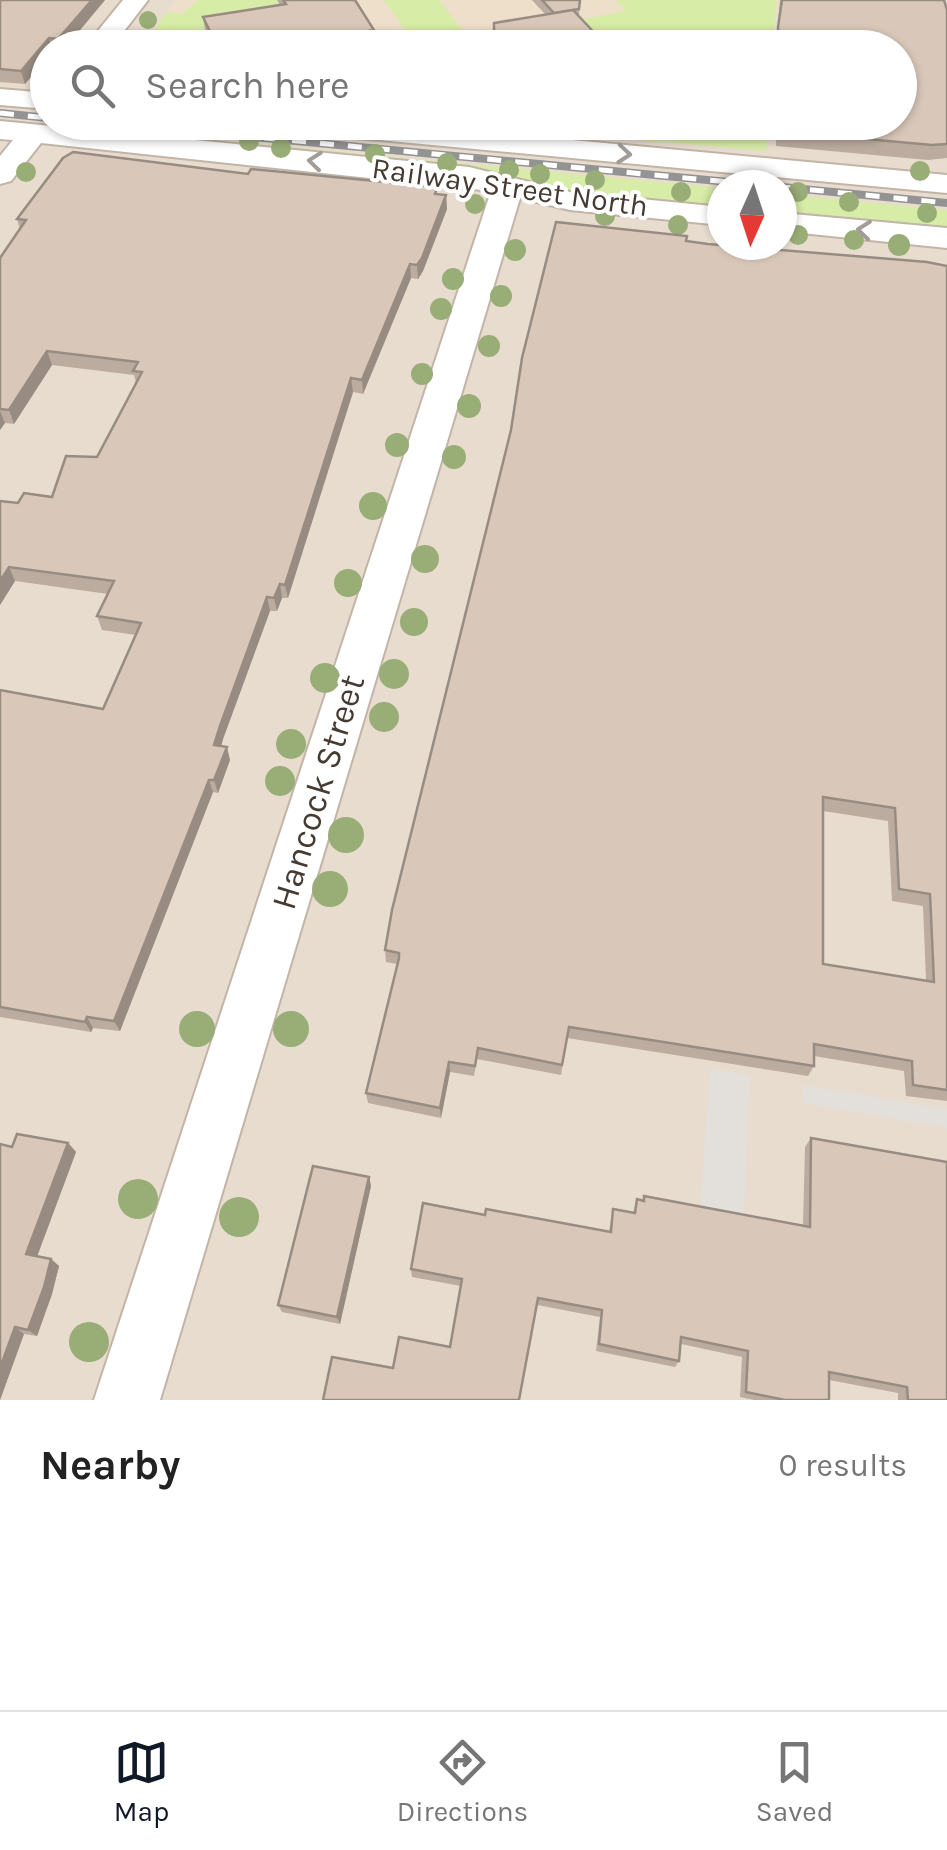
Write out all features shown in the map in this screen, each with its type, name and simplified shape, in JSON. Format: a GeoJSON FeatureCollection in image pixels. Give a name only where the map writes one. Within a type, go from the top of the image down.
{"type":"FeatureCollection","features":[{"type":"Feature","properties":{"kind":"street"},"geometry":{"type":"LineString","coordinates":[[112,30],[136,0]]}},
{"type":"Feature","properties":{"kind":"street"},"geometry":{"type":"LineString","coordinates":[[0,96],[30,99]]}},
{"type":"Feature","properties":{"kind":"street","name":"Railway Street North"},"geometry":{"type":"LineString","coordinates":[[0,130],[30,134]]}},
{"type":"Feature","properties":{"kind":"street"},"geometry":{"type":"LineString","coordinates":[[0,175],[30,138]]}},
{"type":"Feature","properties":{"kind":"street","name":"Railway Street North"},"geometry":{"type":"LineString","coordinates":[[91,140],[508,183],[570,201],[707,215]]}},
{"type":"Feature","properties":{"kind":"street"},"geometry":{"type":"LineString","coordinates":[[476,140],[947,184]]}},
{"type":"Feature","properties":{"kind":"street","name":"Hancock Street"},"geometry":{"type":"LineString","coordinates":[[127,1400],[508,183]]}},
{"type":"Feature","properties":{"kind":"street"},"geometry":{"type":"LineString","coordinates":[[797,223],[947,238]]}},
{"type":"Feature","properties":{"kind":"shaded area"},"geometry":{"type":"Polygon","coordinates":[[[0,0],[947,0],[947,1400],[0,1400],[0,0]]]}},
{"type":"Feature","properties":{"kind":"shaded area"},"geometry":{"type":"Polygon","coordinates":[[[176,0],[778,0],[775,30],[154,30],[176,0]]]}},
{"type":"Feature","properties":{"kind":"shaded area"},"geometry":{"type":"Polygon","coordinates":[[[710,1068],[750,1075],[744,1217],[700,1209],[710,1068]]]}},
{"type":"Feature","properties":{"kind":"shaded area"},"geometry":{"type":"Polygon","coordinates":[[[803,1085],[947,1109],[947,1128],[803,1103],[803,1085]]]}},
{"type":"Feature","properties":{"kind":"green space"},"geometry":{"type":"Polygon","coordinates":[[[198,0],[305,0],[206,30],[154,30],[167,12],[182,14],[198,0]]]}},
{"type":"Feature","properties":{"kind":"green space"},"geometry":{"type":"Polygon","coordinates":[[[384,0],[439,0],[462,30],[405,30],[384,0]]]}},
{"type":"Feature","properties":{"kind":"green space"},"geometry":{"type":"Polygon","coordinates":[[[616,0],[777,0],[774,30],[580,30],[571,21],[626,11],[616,0]]]}},
{"type":"Feature","properties":{"kind":"green space"},"geometry":{"type":"Polygon","coordinates":[[[198,140],[707,187],[707,208],[576,195],[484,171],[198,140]]]}},
{"type":"Feature","properties":{"kind":"green space"},"geometry":{"type":"Polygon","coordinates":[[[359,140],[407,140],[731,170],[707,172],[359,140]]]}},
{"type":"Feature","properties":{"kind":"green space"},"geometry":{"type":"Polygon","coordinates":[[[640,140],[767,140],[766,151],[640,140]]]}},
{"type":"Feature","properties":{"kind":"green space"},"geometry":{"type":"Polygon","coordinates":[[[797,176],[947,190],[947,194],[797,180],[797,176]]]}},
{"type":"Feature","properties":{"kind":"green space"},"geometry":{"type":"Polygon","coordinates":[[[797,195],[947,210],[947,231],[797,216],[797,195]]]}},
{"type":"Feature","properties":{"kind":"building"},"geometry":{"type":"Polygon","coordinates":[[[0,0],[92,0],[66,30],[30,30],[30,60],[21,71],[0,69],[0,0]]]}},
{"type":"Feature","properties":{"kind":"building"},"geometry":{"type":"Polygon","coordinates":[[[283,0],[355,0],[374,30],[209,30],[203,17],[286,4],[283,0]]]}},
{"type":"Feature","properties":{"kind":"building"},"geometry":{"type":"Polygon","coordinates":[[[542,0],[580,0],[579,9],[554,13],[542,0]]]}},
{"type":"Feature","properties":{"kind":"building"},"geometry":{"type":"Polygon","coordinates":[[[782,0],[944,0],[947,144],[877,140],[917,140],[917,30],[778,27],[782,0]]]}},
{"type":"Feature","properties":{"kind":"building"},"geometry":{"type":"Polygon","coordinates":[[[573,10],[592,30],[494,30],[494,23],[573,10]]]}},
{"type":"Feature","properties":{"kind":"building"},"geometry":{"type":"Polygon","coordinates":[[[73,152],[248,174],[251,169],[437,187],[435,194],[446,195],[422,258],[417,265],[410,264],[362,380],[351,378],[285,585],[280,584],[274,598],[267,597],[220,726],[214,745],[227,747],[214,780],[209,780],[114,1021],[87,1017],[85,1022],[0,1007],[0,690],[103,709],[141,623],[97,616],[114,581],[9,567],[0,581],[0,501],[18,503],[24,493],[52,497],[66,456],[97,457],[142,372],[133,371],[138,362],[47,351],[9,410],[0,409],[0,258],[26,220],[17,219],[63,158],[73,152]]]}},
{"type":"Feature","properties":{"kind":"building"},"geometry":{"type":"Polygon","coordinates":[[[556,222],[687,236],[686,241],[707,244],[707,260],[797,260],[797,251],[947,266],[947,1090],[913,1085],[912,1061],[814,1044],[814,1066],[569,1027],[562,1065],[478,1048],[475,1066],[449,1062],[440,1108],[366,1093],[399,958],[399,953],[385,950],[392,910],[511,430],[522,358],[556,222]],[[823,797],[823,964],[934,982],[930,894],[899,889],[895,808],[823,797]]]}},
{"type":"Feature","properties":{"kind":"building"},"geometry":{"type":"Polygon","coordinates":[[[17,1134],[68,1143],[26,1254],[51,1259],[44,1287],[28,1330],[15,1327],[0,1368],[0,1144],[12,1147],[17,1134]]]}},
{"type":"Feature","properties":{"kind":"building"},"geometry":{"type":"Polygon","coordinates":[[[811,1138],[947,1162],[947,1400],[908,1400],[907,1387],[829,1372],[829,1400],[785,1400],[746,1392],[748,1351],[681,1337],[679,1361],[599,1344],[602,1310],[538,1298],[519,1400],[323,1400],[332,1357],[393,1368],[399,1337],[450,1347],[462,1279],[411,1269],[423,1203],[485,1215],[486,1209],[611,1232],[613,1209],[635,1213],[637,1199],[644,1201],[644,1196],[810,1227],[811,1138]]]}},
{"type":"Feature","properties":{"kind":"building"},"geometry":{"type":"Polygon","coordinates":[[[313,1166],[369,1177],[337,1317],[278,1305],[313,1166]]]}},
{"type":"Feature","properties":{"kind":"railway"},"geometry":{"type":"LineString","coordinates":[[0,113],[30,116]]}},
{"type":"Feature","properties":{"kind":"railway"},"geometry":{"type":"LineString","coordinates":[[286,140],[707,180]]}},
{"type":"Feature","properties":{"kind":"railway"},"geometry":{"type":"LineString","coordinates":[[797,188],[947,203]]}}]}
